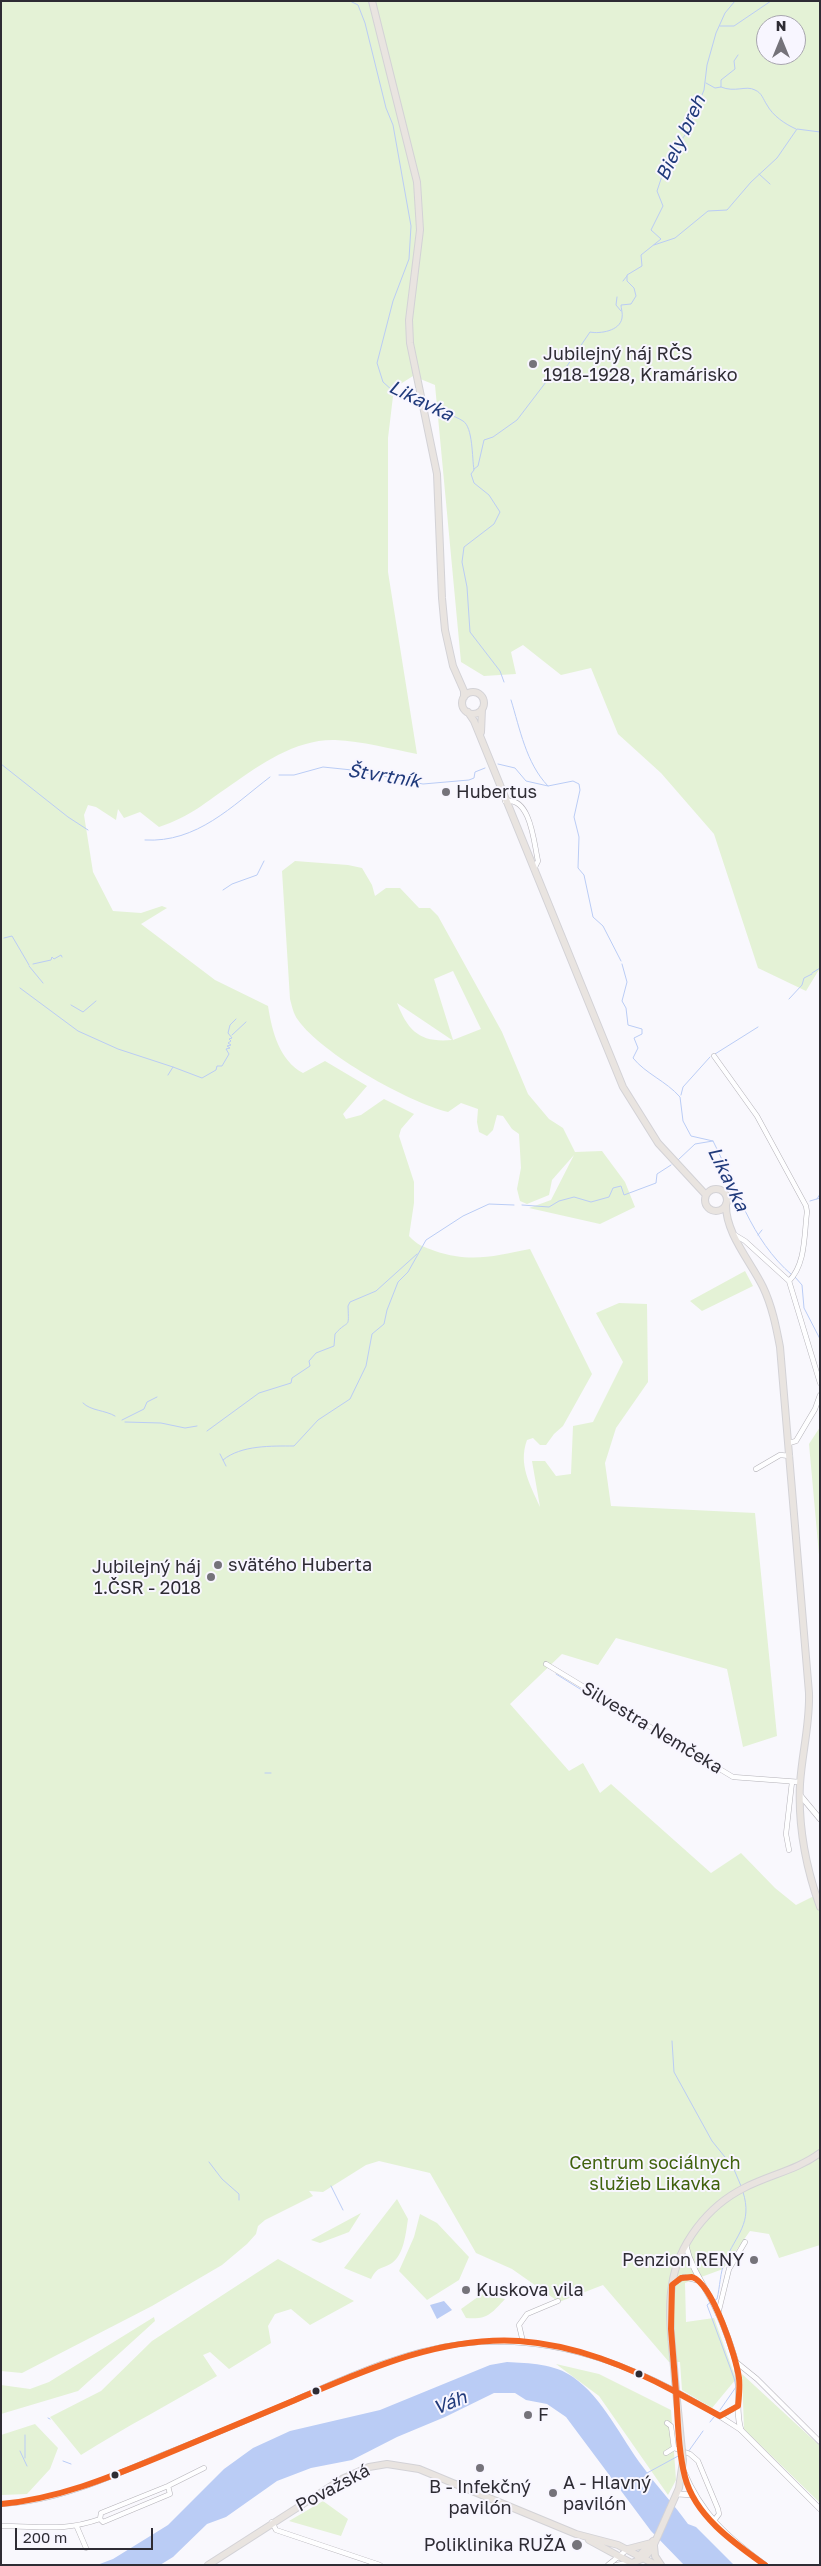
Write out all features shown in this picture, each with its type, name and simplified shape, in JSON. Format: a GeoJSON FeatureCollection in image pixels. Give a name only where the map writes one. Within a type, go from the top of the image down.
{"type":"FeatureCollection","features":[{"type":"Feature","properties":{"kind":"main road"},"geometry":{"type":"LineString","coordinates":[[372,1],[411,154],[419,196],[419,239],[409,332],[412,360],[437,474],[442,609],[448,647],[463,686],[464,697],[462,705],[468,712],[481,739],[623,1087],[650,1132],[706,1195],[706,1205],[727,1216]]}},
{"type":"Feature","properties":{"kind":"main road"},"geometry":{"type":"LineString","coordinates":[[456,671],[466,685],[483,699],[481,739]]}},
{"type":"Feature","properties":{"kind":"main road"},"geometry":{"type":"LineString","coordinates":[[464,697],[468,693],[475,692]]}},
{"type":"Feature","properties":{"kind":"main road"},"geometry":{"type":"LineString","coordinates":[[468,712],[476,713],[482,709]]}},
{"type":"Feature","properties":{"kind":"main road"},"geometry":{"type":"LineString","coordinates":[[681,1169],[702,1184],[721,1191],[725,1195],[727,1216],[764,1290],[775,1323],[782,1363],[809,1693],[808,1733],[800,1782],[800,1795],[806,1861],[820,1907]]}},
{"type":"Feature","properties":{"kind":"main road"},"geometry":{"type":"LineString","coordinates":[[706,1195],[715,1190]]}},
{"type":"Feature","properties":{"kind":"main road"},"geometry":{"type":"LineString","coordinates":[[716,1211],[722,1209],[726,1204]]}},
{"type":"Feature","properties":{"kind":"main road"},"geometry":{"type":"LineString","coordinates":[[633,2564],[652,2549],[653,2542],[677,2494],[683,2470],[671,2311],[672,2285],[686,2246],[714,2209],[737,2192],[754,2183],[798,2167],[820,2153]]}},
{"type":"Feature","properties":{"kind":"main road","name":"Považská"},"geometry":{"type":"LineString","coordinates":[[208,2565],[272,2522],[355,2472],[372,2466],[392,2464],[419,2469],[581,2536],[620,2554],[633,2564]]}},
{"type":"Feature","properties":{"kind":"main road","name":"Považská"},"geometry":{"type":"LineString","coordinates":[[581,2536],[606,2541],[628,2549],[656,2565]]}},
{"type":"Feature","properties":{"kind":"main road"},"geometry":{"type":"LineString","coordinates":[[628,2549],[653,2542]]}},
{"type":"Feature","properties":{"kind":"main road"},"geometry":{"type":"LineString","coordinates":[[653,2542],[655,2556],[662,2565]]}},
{"type":"Feature","properties":{"kind":"street"},"geometry":{"type":"LineString","coordinates":[[505,801],[516,802],[528,816],[538,861],[534,869]]}},
{"type":"Feature","properties":{"kind":"street"},"geometry":{"type":"LineString","coordinates":[[714,1056],[757,1116],[806,1206],[807,1212],[801,1259],[792,1278]]}},
{"type":"Feature","properties":{"kind":"street"},"geometry":{"type":"LineString","coordinates":[[735,1235],[792,1278],[820,1384]]}},
{"type":"Feature","properties":{"kind":"street"},"geometry":{"type":"LineString","coordinates":[[789,1443],[796,1441],[815,1409],[820,1395]]}},
{"type":"Feature","properties":{"kind":"street"},"geometry":{"type":"LineString","coordinates":[[756,1469],[780,1455],[790,1456]]}},
{"type":"Feature","properties":{"kind":"street","name":"Silvestra Nemčeka"},"geometry":{"type":"LineString","coordinates":[[546,1664],[732,1777],[800,1782]]}},
{"type":"Feature","properties":{"kind":"street"},"geometry":{"type":"LineString","coordinates":[[789,1850],[786,1834],[792,1782]]}},
{"type":"Feature","properties":{"kind":"street"},"geometry":{"type":"LineString","coordinates":[[800,1795],[820,1819]]}},
{"type":"Feature","properties":{"kind":"street"},"geometry":{"type":"LineString","coordinates":[[718,2314],[729,2269],[745,2242]]}},
{"type":"Feature","properties":{"kind":"street"},"geometry":{"type":"LineString","coordinates":[[686,2246],[689,2261],[718,2314],[736,2362],[739,2379],[738,2406],[741,2430]]}},
{"type":"Feature","properties":{"kind":"street"},"geometry":{"type":"LineString","coordinates":[[672,2285],[684,2277],[700,2281]]}},
{"type":"Feature","properties":{"kind":"street"},"geometry":{"type":"LineString","coordinates":[[523,2342],[519,2325],[527,2314],[558,2301]]}},
{"type":"Feature","properties":{"kind":"street"},"geometry":{"type":"LineString","coordinates":[[1,2504],[34,2501],[100,2480],[354,2375],[402,2358],[458,2344],[523,2342],[614,2361],[720,2416],[741,2430],[820,2509]]}},
{"type":"Feature","properties":{"kind":"street"},"geometry":{"type":"LineString","coordinates":[[736,2362],[757,2379],[820,2442]]}},
{"type":"Feature","properties":{"kind":"street"},"geometry":{"type":"LineString","coordinates":[[720,2416],[738,2406]]}},
{"type":"Feature","properties":{"kind":"street"},"geometry":{"type":"LineString","coordinates":[[668,2423],[671,2426],[674,2448]]}},
{"type":"Feature","properties":{"kind":"street"},"geometry":{"type":"LineString","coordinates":[[666,2453],[674,2448]]}},
{"type":"Feature","properties":{"kind":"street"},"geometry":{"type":"LineString","coordinates":[[674,2448],[693,2456],[700,2465],[718,2509],[719,2514],[713,2522]]}},
{"type":"Feature","properties":{"kind":"street"},"geometry":{"type":"LineString","coordinates":[[100,2519],[101,2514],[168,2486],[204,2468]]}},
{"type":"Feature","properties":{"kind":"street"},"geometry":{"type":"LineString","coordinates":[[683,2470],[694,2496],[713,2522],[764,2565]]}},
{"type":"Feature","properties":{"kind":"street"},"geometry":{"type":"LineString","coordinates":[[1,2526],[77,2527],[100,2519],[103,2522],[170,2494],[168,2486]]}},
{"type":"Feature","properties":{"kind":"street"},"geometry":{"type":"LineString","coordinates":[[677,2494],[694,2496]]}},
{"type":"Feature","properties":{"kind":"street"},"geometry":{"type":"LineString","coordinates":[[272,2522],[276,2530],[380,2565]]}},
{"type":"Feature","properties":{"kind":"street"},"geometry":{"type":"LineString","coordinates":[[77,2527],[86,2548]]}},
{"type":"Feature","properties":{"kind":"street"},"geometry":{"type":"LineString","coordinates":[[607,2549],[608,2565]]}},
{"type":"Feature","properties":{"kind":"street"},"geometry":{"type":"LineString","coordinates":[[608,2565],[628,2549]]}},
{"type":"Feature","properties":{"kind":"street"},"geometry":{"type":"LineString","coordinates":[[616,2565],[633,2564]]}},
{"type":"Feature","properties":{"kind":"green space","name":"Centrum sociálnych služieb Likavka"},"geometry":{"type":"Polygon","coordinates":[[[1,1],[820,1],[820,968],[806,991],[758,968],[714,834],[661,773],[618,734],[591,668],[561,675],[523,645],[511,652],[516,674],[484,676],[461,662],[435,385],[413,376],[394,388],[388,438],[388,572],[417,754],[356,742],[321,741],[293,748],[280,754],[254,769],[189,814],[159,827],[140,812],[124,818],[118,809],[116,820],[96,807],[88,805],[84,815],[93,872],[113,911],[141,913],[162,906],[167,908],[141,924],[215,980],[268,1006],[278,1044],[288,1061],[303,1073],[325,1061],[367,1086],[343,1114],[346,1119],[361,1115],[384,1099],[414,1114],[401,1129],[399,1136],[414,1182],[414,1203],[409,1236],[412,1239],[431,1250],[460,1257],[483,1257],[530,1249],[592,1374],[563,1426],[546,1445],[540,1445],[533,1438],[527,1440],[524,1458],[526,1474],[540,1507],[532,1461],[545,1461],[556,1476],[571,1474],[573,1426],[593,1422],[623,1362],[596,1313],[619,1303],[647,1304],[648,1382],[616,1428],[605,1463],[611,1506],[755,1513],[777,1736],[743,1747],[727,1669],[616,1638],[598,1665],[562,1654],[510,1704],[569,1771],[583,1763],[600,1793],[611,1784],[711,1873],[741,1853],[775,1888],[796,1905],[820,1893],[820,2245],[779,2258],[769,2234],[750,2231],[723,2269],[685,2283],[686,2322],[714,2318],[736,2379],[712,2408],[682,2390],[680,2362],[669,2362],[603,2285],[559,2302],[512,2269],[476,2253],[430,2173],[379,2161],[366,2165],[323,2192],[309,2191],[313,2196],[265,2220],[258,2226],[256,2234],[247,2244],[222,2265],[152,2306],[22,2373],[1,2371],[1,1]]]}},
{"type":"Feature","properties":{"kind":"green space"},"geometry":{"type":"Polygon","coordinates":[[[295,861],[348,865],[362,868],[372,885],[375,896],[386,888],[400,888],[419,908],[430,908],[438,916],[502,1032],[528,1094],[549,1119],[563,1128],[575,1152],[602,1151],[625,1182],[635,1207],[600,1224],[529,1208],[551,1200],[574,1155],[552,1180],[549,1195],[527,1204],[520,1201],[517,1189],[521,1168],[519,1134],[512,1129],[503,1116],[497,1115],[493,1130],[487,1136],[479,1132],[477,1122],[478,1109],[461,1103],[448,1112],[411,1098],[345,1061],[310,1033],[296,1017],[290,999],[282,871],[295,861]],[[453,971],[434,979],[453,1040],[481,1029],[453,971]],[[397,1003],[406,1021],[417,1033],[431,1039],[452,1040],[397,1003]]]}},
{"type":"Feature","properties":{"kind":"green space"},"geometry":{"type":"Polygon","coordinates":[[[745,1271],[753,1286],[702,1311],[690,1301],[745,1271]]]}},
{"type":"Feature","properties":{"kind":"green space"},"geometry":{"type":"Polygon","coordinates":[[[820,1427],[820,1566],[809,1444],[820,1427]]]}},
{"type":"Feature","properties":{"kind":"green space"},"geometry":{"type":"Polygon","coordinates":[[[397,2199],[408,2219],[404,2243],[396,2259],[378,2270],[371,2279],[344,2268],[397,2199]]]}},
{"type":"Feature","properties":{"kind":"green space"},"geometry":{"type":"Polygon","coordinates":[[[361,2213],[349,2232],[320,2243],[311,2240],[361,2213]]]}},
{"type":"Feature","properties":{"kind":"green space"},"geometry":{"type":"Polygon","coordinates":[[[420,2214],[437,2223],[469,2257],[459,2280],[427,2300],[399,2271],[414,2237],[420,2214]]]}},
{"type":"Feature","properties":{"kind":"green space"},"geometry":{"type":"Polygon","coordinates":[[[278,2259],[354,2301],[310,2325],[291,2309],[275,2314],[268,2326],[271,2343],[229,2369],[210,2352],[203,2355],[217,2376],[81,2455],[50,2417],[101,2391],[152,2341],[278,2259]]]}},
{"type":"Feature","properties":{"kind":"green space"},"geometry":{"type":"Polygon","coordinates":[[[482,2294],[505,2299],[496,2309],[484,2317],[466,2318],[461,2309],[482,2294]]]}},
{"type":"Feature","properties":{"kind":"green space"},"geometry":{"type":"Polygon","coordinates":[[[154,2317],[155,2321],[78,2391],[1,2414],[1,2385],[30,2389],[49,2382],[154,2317]]]}},
{"type":"Feature","properties":{"kind":"green space"},"geometry":{"type":"Polygon","coordinates":[[[556,2364],[599,2374],[671,2410],[676,2480],[668,2495],[599,2396],[556,2364]]]}},
{"type":"Feature","properties":{"kind":"green space"},"geometry":{"type":"Polygon","coordinates":[[[742,2374],[820,2446],[820,2503],[744,2429],[742,2374]]]}},
{"type":"Feature","properties":{"kind":"green space"},"geometry":{"type":"Polygon","coordinates":[[[35,2424],[58,2448],[50,2469],[27,2494],[1,2495],[1,2435],[35,2424]]]}},
{"type":"Feature","properties":{"kind":"green space"},"geometry":{"type":"Polygon","coordinates":[[[323,2501],[348,2519],[341,2536],[289,2521],[323,2501]]]}},
{"type":"Feature","properties":{"kind":"water"},"geometry":{"type":"Polygon","coordinates":[[[444,2301],[452,2310],[437,2319],[430,2305],[444,2301]]]}},
{"type":"Feature","properties":{"kind":"water","name":"Váh"},"geometry":{"type":"Polygon","coordinates":[[[507,2362],[533,2364],[558,2369],[573,2377],[584,2386],[603,2407],[648,2474],[688,2524],[696,2527],[734,2565],[684,2565],[651,2531],[566,2417],[547,2404],[526,2400],[515,2393],[494,2393],[445,2417],[397,2437],[352,2460],[311,2468],[277,2481],[226,2517],[207,2524],[173,2557],[160,2565],[97,2565],[113,2559],[168,2525],[224,2469],[253,2448],[290,2431],[380,2410],[490,2365],[507,2362]]]}},
{"type":"Feature","properties":{"kind":"waterway","name":"Likavka"},"geometry":{"type":"LineString","coordinates":[[350,1],[358,5],[365,23],[386,108],[393,125],[411,226],[409,259],[393,301],[377,363],[383,382],[393,391],[419,404]]}},
{"type":"Feature","properties":{"kind":"waterway","name":"Biely breh"},"geometry":{"type":"LineString","coordinates":[[474,469],[478,466],[484,440],[493,437],[517,420],[546,382],[567,366],[590,332],[609,331],[618,326],[622,318],[621,305],[631,304],[636,296],[634,288],[627,281],[627,275],[642,266],[641,255],[661,239],[651,230],[663,206],[657,191],[667,161],[687,132],[704,90],[707,65],[716,33],[725,13],[735,1]]}},
{"type":"Feature","properties":{"kind":"waterway"},"geometry":{"type":"LineString","coordinates":[[720,26],[734,26],[771,1]]}},
{"type":"Feature","properties":{"kind":"waterway"},"geometry":{"type":"LineString","coordinates":[[706,83],[715,88],[721,87],[721,80],[735,69],[734,61],[738,55]]}},
{"type":"Feature","properties":{"kind":"waterway"},"geometry":{"type":"LineString","coordinates":[[721,87],[726,89],[748,88],[757,91],[776,116],[796,129]]}},
{"type":"Feature","properties":{"kind":"waterway"},"geometry":{"type":"LineString","coordinates":[[654,245],[675,238],[708,211],[727,210],[751,182],[777,158],[797,129],[820,132]]}},
{"type":"Feature","properties":{"kind":"waterway"},"geometry":{"type":"LineString","coordinates":[[759,174],[770,184]]}},
{"type":"Feature","properties":{"kind":"waterway","name":"Biely breh"},"geometry":{"type":"LineString","coordinates":[[623,281],[627,276]]}},
{"type":"Feature","properties":{"kind":"waterway"},"geometry":{"type":"LineString","coordinates":[[617,297],[616,305],[621,311]]}},
{"type":"Feature","properties":{"kind":"waterway","name":"Likavka"},"geometry":{"type":"LineString","coordinates":[[425,405],[437,405],[443,411],[466,424],[472,443],[474,470],[471,474],[474,483],[489,495],[500,512],[494,524],[464,547],[462,562],[467,587],[470,632],[500,671],[504,682]]}},
{"type":"Feature","properties":{"kind":"waterway","name":"Likavka"},"geometry":{"type":"LineString","coordinates":[[511,700],[529,756],[540,777],[548,786],[573,781],[579,784],[580,790],[574,817],[579,837],[578,868],[584,875],[593,917],[603,926],[621,961]]}},
{"type":"Feature","properties":{"kind":"waterway","name":"Štvrtník"},"geometry":{"type":"LineString","coordinates":[[1,764],[68,817],[88,830]]}},
{"type":"Feature","properties":{"kind":"waterway","name":"Štvrtník"},"geometry":{"type":"LineString","coordinates":[[498,764],[515,768],[526,781],[548,786]]}},
{"type":"Feature","properties":{"kind":"waterway","name":"Štvrtník"},"geometry":{"type":"LineString","coordinates":[[279,775],[294,775],[323,767],[352,770],[423,784],[469,780],[474,778],[475,772],[485,768]]}},
{"type":"Feature","properties":{"kind":"waterway","name":"Štvrtník"},"geometry":{"type":"LineString","coordinates":[[145,840],[181,836],[197,829],[213,820],[270,777]]}},
{"type":"Feature","properties":{"kind":"waterway"},"geometry":{"type":"LineString","coordinates":[[223,890],[232,884],[257,875],[264,861]]}},
{"type":"Feature","properties":{"kind":"waterway"},"geometry":{"type":"LineString","coordinates":[[4,938],[12,936],[29,965]]}},
{"type":"Feature","properties":{"kind":"waterway"},"geometry":{"type":"LineString","coordinates":[[33,964],[51,960],[52,957],[54,959],[61,955],[62,957]]}},
{"type":"Feature","properties":{"kind":"waterway","name":"Likavka"},"geometry":{"type":"LineString","coordinates":[[622,964],[627,982],[622,1001],[626,1008],[628,1025],[642,1029],[642,1034],[634,1038],[638,1048],[633,1058],[680,1097],[683,1121],[691,1136],[713,1141],[755,1229],[765,1245],[792,1275]]}},
{"type":"Feature","properties":{"kind":"waterway"},"geometry":{"type":"LineString","coordinates":[[29,966],[43,983]]}},
{"type":"Feature","properties":{"kind":"waterway"},"geometry":{"type":"LineString","coordinates":[[812,973],[820,968]]}},
{"type":"Feature","properties":{"kind":"waterway"},"geometry":{"type":"LineString","coordinates":[[789,999],[802,985],[804,978],[812,974]]}},
{"type":"Feature","properties":{"kind":"waterway"},"geometry":{"type":"LineString","coordinates":[[20,988],[78,1031],[118,1049],[173,1067]]}},
{"type":"Feature","properties":{"kind":"waterway"},"geometry":{"type":"LineString","coordinates":[[71,1005],[83,1012],[96,1001]]}},
{"type":"Feature","properties":{"kind":"waterway"},"geometry":{"type":"LineString","coordinates":[[168,1075],[173,1067],[202,1078],[216,1070],[217,1066],[222,1066],[229,1054],[226,1049],[230,1048],[227,1046],[231,1045],[228,1043],[231,1041],[229,1039],[232,1038],[228,1033],[230,1025],[236,1019]]}},
{"type":"Feature","properties":{"kind":"waterway"},"geometry":{"type":"LineString","coordinates":[[232,1035],[246,1022]]}},
{"type":"Feature","properties":{"kind":"waterway"},"geometry":{"type":"LineString","coordinates":[[715,1054],[758,1027]]}},
{"type":"Feature","properties":{"kind":"waterway"},"geometry":{"type":"LineString","coordinates":[[681,1095],[683,1087],[710,1057]]}},
{"type":"Feature","properties":{"kind":"waterway"},"geometry":{"type":"LineString","coordinates":[[678,1160],[695,1144],[713,1141]]}},
{"type":"Feature","properties":{"kind":"waterway"},"geometry":{"type":"LineString","coordinates":[[522,1205],[549,1207],[559,1201],[574,1197],[591,1202],[609,1197],[613,1188],[621,1186],[624,1195],[656,1183],[657,1174],[671,1165]]}},
{"type":"Feature","properties":{"kind":"waterway"},"geometry":{"type":"LineString","coordinates":[[817,1199],[820,1194]]}},
{"type":"Feature","properties":{"kind":"waterway"},"geometry":{"type":"LineString","coordinates":[[810,1201],[820,1198]]}},
{"type":"Feature","properties":{"kind":"waterway"},"geometry":{"type":"LineString","coordinates":[[226,1466],[223,1460],[239,1451],[257,1447],[294,1446],[318,1420],[350,1399],[366,1366],[372,1334],[384,1324],[387,1310],[398,1282],[408,1272],[426,1240],[463,1216],[489,1204],[514,1205]]}},
{"type":"Feature","properties":{"kind":"waterway","name":"Likavka"},"geometry":{"type":"LineString","coordinates":[[758,1235],[762,1230]]}},
{"type":"Feature","properties":{"kind":"waterway"},"geometry":{"type":"LineString","coordinates":[[207,1431],[259,1393],[291,1383],[292,1378],[310,1366],[309,1361],[316,1353],[334,1346],[335,1334],[348,1322],[348,1306],[350,1302],[376,1291],[417,1254]]}},
{"type":"Feature","properties":{"kind":"waterway","name":"Likavka"},"geometry":{"type":"LineString","coordinates":[[795,1277],[802,1285],[804,1308],[820,1339]]}},
{"type":"Feature","properties":{"kind":"waterway"},"geometry":{"type":"LineString","coordinates":[[122,1420],[144,1409],[147,1402],[157,1397]]}},
{"type":"Feature","properties":{"kind":"waterway"},"geometry":{"type":"LineString","coordinates":[[83,1403],[90,1408],[115,1416]]}},
{"type":"Feature","properties":{"kind":"waterway"},"geometry":{"type":"LineString","coordinates":[[125,1422],[161,1423],[185,1428],[197,1426]]}},
{"type":"Feature","properties":{"kind":"waterway"},"geometry":{"type":"LineString","coordinates":[[220,1454],[223,1460]]}},
{"type":"Feature","properties":{"kind":"waterway"},"geometry":{"type":"LineString","coordinates":[[556,1674],[641,1727]]}},
{"type":"Feature","properties":{"kind":"waterway"},"geometry":{"type":"LineString","coordinates":[[265,1773],[271,1773]]}},
{"type":"Feature","properties":{"kind":"waterway"},"geometry":{"type":"LineString","coordinates":[[672,2041],[674,2072],[712,2141],[733,2167],[741,2186]]}},
{"type":"Feature","properties":{"kind":"waterway"},"geometry":{"type":"LineString","coordinates":[[209,2162],[222,2179],[239,2194],[239,2200]]}},
{"type":"Feature","properties":{"kind":"waterway"},"geometry":{"type":"LineString","coordinates":[[331,2186],[343,2210]]}},
{"type":"Feature","properties":{"kind":"waterway"},"geometry":{"type":"LineString","coordinates":[[715,2300],[717,2299],[723,2265],[745,2221],[746,2203],[743,2192]]}},
{"type":"Feature","properties":{"kind":"waterway"},"geometry":{"type":"LineString","coordinates":[[711,2302],[707,2305],[736,2387],[720,2410]]}},
{"type":"Feature","properties":{"kind":"waterway"},"geometry":{"type":"LineString","coordinates":[[710,2422],[714,2417]]}},
{"type":"Feature","properties":{"kind":"waterway"},"geometry":{"type":"LineString","coordinates":[[688,2452],[703,2431]]}},
{"type":"Feature","properties":{"kind":"waterway"},"geometry":{"type":"LineString","coordinates":[[25,2435],[25,2458]]}},
{"type":"Feature","properties":{"kind":"waterway"},"geometry":{"type":"LineString","coordinates":[[20,2451],[27,2466]]}},
{"type":"Feature","properties":{"kind":"waterway"},"geometry":{"type":"LineString","coordinates":[[647,2473],[680,2455]]}},
{"type":"Feature","properties":{"kind":"waterway"},"geometry":{"type":"LineString","coordinates":[[63,2461],[71,2464]]}},
{"type":"Feature","properties":{"kind":"transit line"},"geometry":{"type":"LineString","coordinates":[[692,2277],[700,2282],[715,2306],[737,2368],[739,2378],[738,2406],[720,2416],[676,2392],[671,2329],[672,2285],[681,2278],[692,2277]]}},
{"type":"Feature","properties":{"kind":"transit line"},"geometry":{"type":"LineString","coordinates":[[1,2504],[42,2498],[101,2480],[372,2368],[400,2358],[459,2344],[519,2341],[560,2347],[620,2365],[676,2392]]}},
{"type":"Feature","properties":{"kind":"transit line"},"geometry":{"type":"LineString","coordinates":[[676,2392],[681,2456],[690,2491],[697,2504],[717,2527],[765,2565]]}},
{"type":"Feature","properties":{"kind":"place","name":"Jubilejný háj RČS 1918-1928, Kramárisko"},"geometry":{"type":"Point","coordinates":[533,364]}},
{"type":"Feature","properties":{"kind":"place","name":"Hubertus"},"geometry":{"type":"Point","coordinates":[446,792]}},
{"type":"Feature","properties":{"kind":"place","name":"svätého Huberta"},"geometry":{"type":"Point","coordinates":[218,1565]}},
{"type":"Feature","properties":{"kind":"place","name":"Jubilejný háj 1.ČSR - 2018"},"geometry":{"type":"Point","coordinates":[211,1577]}},
{"type":"Feature","properties":{"kind":"place","name":"Penzion RENY"},"geometry":{"type":"Point","coordinates":[754,2260]}},
{"type":"Feature","properties":{"kind":"place","name":"Kuskova vila"},"geometry":{"type":"Point","coordinates":[466,2290]}},
{"type":"Feature","properties":{"kind":"place","name":"F"},"geometry":{"type":"Point","coordinates":[528,2415]}},
{"type":"Feature","properties":{"kind":"place","name":"B - Infekčný pavilón"},"geometry":{"type":"Point","coordinates":[480,2468]}},
{"type":"Feature","properties":{"kind":"place","name":"A - Hlavný pavilón"},"geometry":{"type":"Point","coordinates":[553,2493]}},
{"type":"Feature","properties":{"kind":"place","name":"Poliklinika RUŽA"},"geometry":{"type":"Point","coordinates":[577,2545]}}]}
